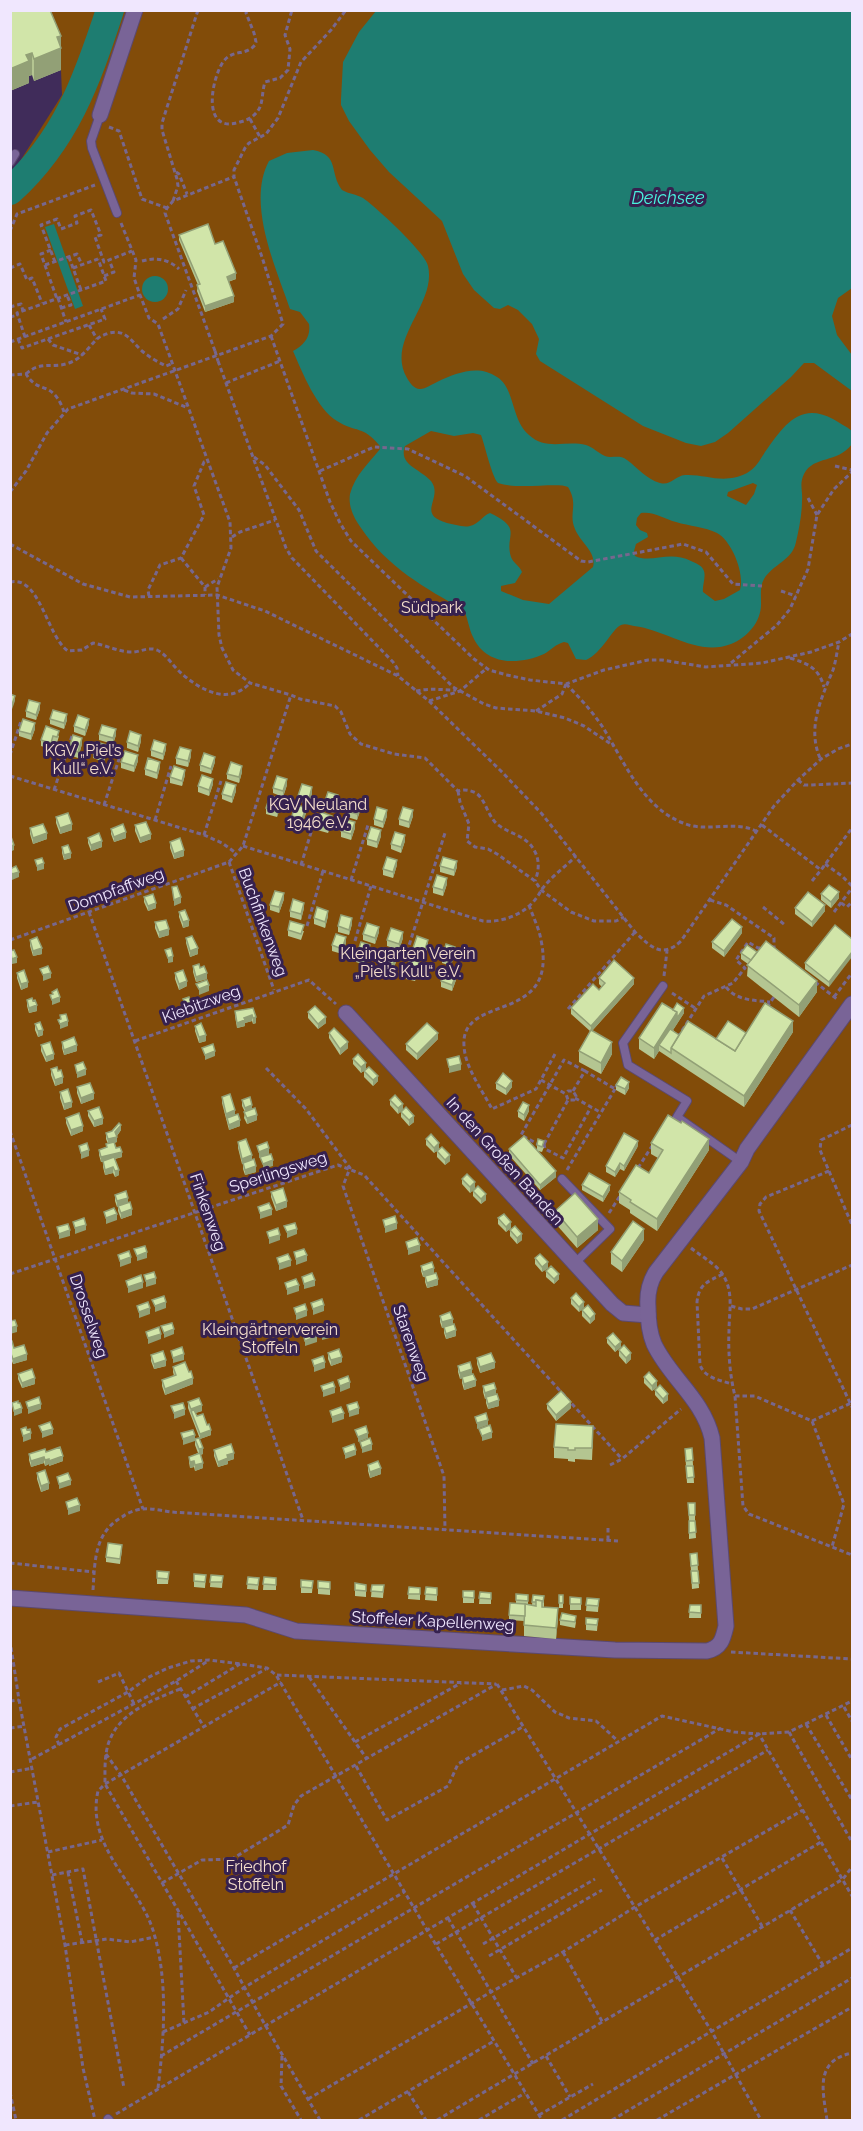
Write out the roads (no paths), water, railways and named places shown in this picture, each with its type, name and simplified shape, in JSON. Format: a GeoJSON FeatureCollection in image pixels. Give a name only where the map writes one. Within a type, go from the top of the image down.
{"type":"FeatureCollection","features":[{"type":"Feature","properties":{"kind":"street"},"geometry":{"type":"LineString","coordinates":[[102,120],[135,10]]}},
{"type":"Feature","properties":{"kind":"street"},"geometry":{"type":"LineString","coordinates":[[648,1315],[647,1298],[651,1280],[741,1162],[747,1149],[850,1007]]}},
{"type":"Feature","properties":{"kind":"street","name":"In den Großen Banden"},"geometry":{"type":"LineString","coordinates":[[346,1013],[612,1304],[622,1313],[648,1315]]}},
{"type":"Feature","properties":{"kind":"street","name":"Stoffeler Kapellenweg"},"geometry":{"type":"LineString","coordinates":[[10,1598],[246,1615],[296,1631],[615,1650],[707,1651],[715,1649],[723,1640],[726,1626],[712,1438],[709,1426],[694,1398],[657,1349],[651,1335],[648,1315]]}},
{"type":"Feature","properties":{"kind":"lane"},"geometry":{"type":"LineString","coordinates":[[102,120],[91,141],[117,213]]}},
{"type":"Feature","properties":{"kind":"lane"},"geometry":{"type":"LineString","coordinates":[[663,986],[623,1043],[628,1065],[687,1101],[677,1117],[741,1162]]}},
{"type":"Feature","properties":{"kind":"lane"},"geometry":{"type":"LineString","coordinates":[[562,1179],[610,1229],[574,1263]]}},
{"type":"Feature","properties":{"kind":"water","name":"Deichsee"},"geometry":{"type":"Polygon","coordinates":[[[376,11],[852,11],[852,288],[838,298],[832,316],[837,335],[852,355],[852,391],[814,363],[804,363],[728,433],[715,442],[701,446],[686,443],[643,426],[540,361],[536,354],[539,339],[532,324],[518,310],[508,305],[500,309],[494,308],[474,290],[463,274],[442,221],[389,172],[349,121],[341,105],[343,62],[359,32],[376,11]]]}},
{"type":"Feature","properties":{"kind":"water"},"geometry":{"type":"Polygon","coordinates":[[[313,150],[327,156],[331,160],[342,190],[369,203],[399,230],[425,259],[429,280],[402,350],[402,364],[407,378],[416,388],[424,388],[467,371],[490,373],[503,382],[523,429],[536,440],[549,444],[586,445],[605,456],[624,458],[650,479],[664,484],[685,475],[723,479],[747,473],[758,464],[785,426],[801,415],[821,414],[852,431],[852,444],[846,450],[814,464],[804,474],[801,484],[801,516],[794,548],[791,554],[764,579],[761,587],[759,616],[748,633],[731,644],[707,647],[646,628],[624,624],[618,627],[592,657],[586,660],[576,659],[568,643],[564,642],[534,658],[514,661],[495,658],[479,647],[464,610],[421,585],[371,542],[356,520],[351,508],[350,494],[355,481],[380,446],[364,432],[337,421],[323,408],[311,389],[293,351],[306,340],[309,324],[300,312],[290,309],[266,235],[261,196],[263,178],[269,161],[287,153],[313,150]],[[431,431],[405,446],[405,458],[431,481],[434,487],[431,510],[438,519],[467,526],[476,524],[490,513],[510,528],[511,557],[522,572],[515,583],[501,586],[501,591],[523,600],[549,604],[593,567],[593,557],[577,534],[573,523],[573,499],[568,487],[516,486],[498,483],[481,435],[473,433],[454,436],[431,431]],[[753,483],[728,492],[727,496],[746,505],[757,485],[753,483]],[[641,513],[636,525],[647,533],[648,537],[636,544],[635,556],[647,559],[683,558],[698,564],[704,571],[703,592],[715,601],[740,590],[741,575],[736,558],[728,543],[717,533],[650,513],[641,513]]]}},
{"type":"Feature","properties":{"kind":"water"},"geometry":{"type":"Polygon","coordinates":[[[54,224],[83,306],[75,309],[45,227],[54,224]]]}},
{"type":"Feature","properties":{"kind":"water"},"geometry":{"type":"Polygon","coordinates":[[[155,276],[164,280],[168,289],[164,298],[155,302],[146,298],[142,289],[146,280],[155,276]]]}},
{"type":"Feature","properties":{"kind":"waterway"},"geometry":{"type":"LineString","coordinates":[[10,191],[46,151],[60,130],[83,85],[110,10]]}},
{"type":"Feature","properties":{"kind":"park label","name":"Südpark"},"geometry":{"type":"Point","coordinates":[432,607]}},
{"type":"Feature","properties":{"kind":"park label","name":"KGV „Piel’s Kull“ e.V."},"geometry":{"type":"Point","coordinates":[83,759]}},
{"type":"Feature","properties":{"kind":"park label","name":"KGV Neuland 1946 e.V."},"geometry":{"type":"Point","coordinates":[318,813]}},
{"type":"Feature","properties":{"kind":"park label","name":"Kleingarten Verein „Piel’s Kull“ e.V."},"geometry":{"type":"Point","coordinates":[408,962]}},
{"type":"Feature","properties":{"kind":"park label","name":"Kleingärtnerverein Stoffeln"},"geometry":{"type":"Point","coordinates":[270,1338]}},
{"type":"Feature","properties":{"kind":"park label","name":"Friedhof Stoffeln"},"geometry":{"type":"Point","coordinates":[256,1875]}}]}
